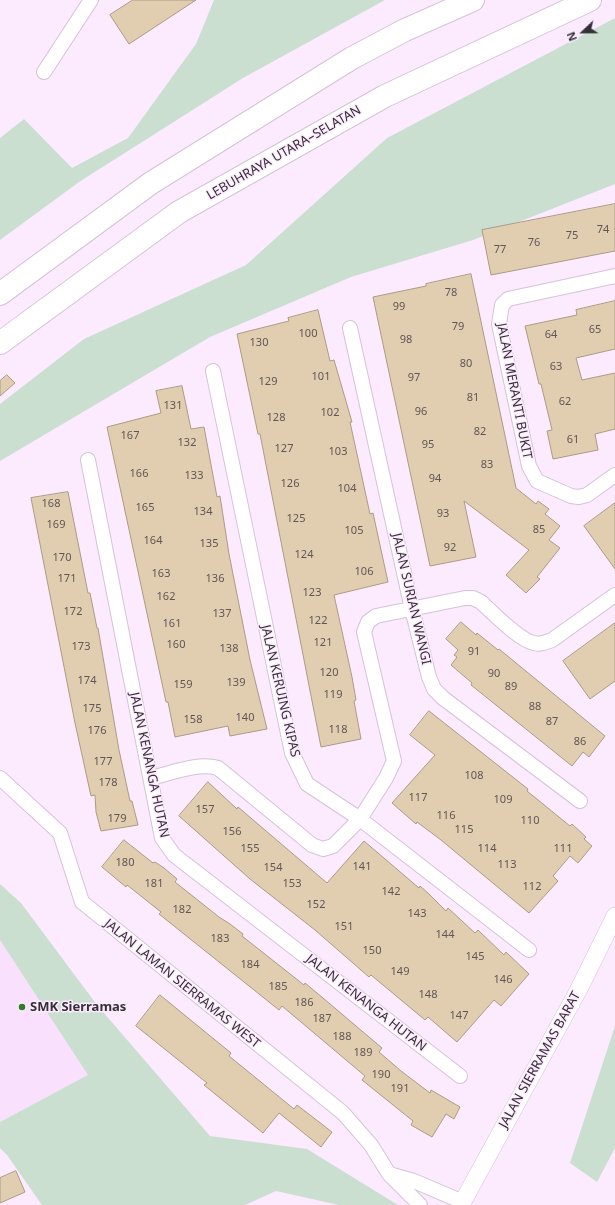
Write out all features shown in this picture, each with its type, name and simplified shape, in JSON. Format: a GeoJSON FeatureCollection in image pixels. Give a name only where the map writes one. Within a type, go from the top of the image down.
{"type":"FeatureCollection","features":[{"type":"Feature","properties":{"kind":"highway"},"geometry":{"type":"LineString","coordinates":[[0,294],[152,183],[352,58],[405,30],[473,0]]}},
{"type":"Feature","properties":{"kind":"highway","name":"LEBUHRAYA UTARA–SELATAN"},"geometry":{"type":"LineString","coordinates":[[0,343],[179,212],[385,96],[590,0]]}},
{"type":"Feature","properties":{"kind":"street"},"geometry":{"type":"LineString","coordinates":[[44,72],[91,0]]}},
{"type":"Feature","properties":{"kind":"street","name":"JALAN MERANTI BUKIT"},"geometry":{"type":"LineString","coordinates":[[615,276],[508,299],[502,305],[499,324],[529,466],[537,481],[570,496],[579,497],[587,495],[615,475]]}},
{"type":"Feature","properties":{"kind":"street","name":"JALAN SURIAN WANGI"},"geometry":{"type":"LineString","coordinates":[[350,328],[412,609],[429,677],[434,689],[443,698],[580,801]]}},
{"type":"Feature","properties":{"kind":"street","name":"JALAN KERUING KIPAS"},"geometry":{"type":"LineString","coordinates":[[213,371],[292,754],[307,784],[360,819],[529,950]]}},
{"type":"Feature","properties":{"kind":"street","name":"JALAN KENANGA HUTAN"},"geometry":{"type":"LineString","coordinates":[[88,460],[162,838],[174,855],[460,1076]]}},
{"type":"Feature","properties":{"kind":"street"},"geometry":{"type":"LineString","coordinates":[[151,778],[209,765],[218,768],[312,845],[322,849],[332,846],[360,819],[386,778],[394,761],[364,632],[368,622],[376,616],[464,598],[473,598],[481,602],[525,640],[534,643],[543,643],[552,640],[615,595]]}},
{"type":"Feature","properties":{"kind":"street","name":"JALAN LAMAN SIERRAMAS WEST"},"geometry":{"type":"LineString","coordinates":[[0,778],[60,833],[82,902],[343,1113],[371,1145],[389,1174]]}},
{"type":"Feature","properties":{"kind":"street","name":"JALAN SIERRAMAS BARAT"},"geometry":{"type":"LineString","coordinates":[[389,1174],[414,1181],[462,1203],[579,989],[615,916]]}},
{"type":"Feature","properties":{"kind":"street"},"geometry":{"type":"LineString","coordinates":[[389,1174],[420,1205]]}},
{"type":"Feature","properties":{"kind":"shaded area","name":"SMK Sierramas"},"geometry":{"type":"Polygon","coordinates":[[[0,940],[89,1075],[0,1122],[0,940]]]}},
{"type":"Feature","properties":{"kind":"green space"},"geometry":{"type":"Polygon","coordinates":[[[214,0],[385,0],[243,78],[79,182],[0,240],[0,138],[24,119],[72,168],[128,138],[196,44],[214,0]]]}},
{"type":"Feature","properties":{"kind":"green space"},"geometry":{"type":"Polygon","coordinates":[[[615,18],[615,184],[473,240],[351,277],[210,337],[0,461],[0,404],[84,339],[246,265],[387,138],[615,18]]]}},
{"type":"Feature","properties":{"kind":"green space"},"geometry":{"type":"Polygon","coordinates":[[[0,884],[21,903],[97,1005],[210,1136],[307,1149],[398,1205],[339,1205],[276,1191],[245,1205],[42,1205],[7,1155],[0,1148],[0,1122],[88,1075],[0,940],[0,884]]]}},
{"type":"Feature","properties":{"kind":"green space"},"geometry":{"type":"Polygon","coordinates":[[[615,1026],[615,1148],[597,1182],[570,1163],[615,1026]]]}},
{"type":"Feature","properties":{"kind":"building"},"geometry":{"type":"Polygon","coordinates":[[[133,0],[196,0],[129,44],[110,15],[133,0]]]}},
{"type":"Feature","properties":{"kind":"building"},"geometry":{"type":"Polygon","coordinates":[[[615,204],[615,251],[491,275],[482,230],[615,204]]]}},
{"type":"Feature","properties":{"kind":"building"},"geometry":{"type":"Polygon","coordinates":[[[471,274],[516,488],[536,504],[538,501],[549,509],[545,514],[560,526],[549,540],[560,548],[537,577],[540,579],[526,593],[506,575],[529,550],[464,501],[476,557],[430,566],[373,297],[426,286],[426,284],[471,274]]]}},
{"type":"Feature","properties":{"kind":"building"},"geometry":{"type":"Polygon","coordinates":[[[615,301],[615,349],[576,358],[582,380],[615,373],[615,429],[595,434],[598,450],[553,459],[547,431],[552,430],[525,326],[577,315],[576,310],[615,301]]]}},
{"type":"Feature","properties":{"kind":"building"},"geometry":{"type":"Polygon","coordinates":[[[318,310],[330,361],[334,360],[352,422],[350,422],[370,514],[373,513],[388,582],[334,595],[352,677],[356,700],[354,701],[361,739],[321,747],[260,434],[258,434],[237,334],[289,321],[288,318],[318,310]]]}},
{"type":"Feature","properties":{"kind":"building"},"geometry":{"type":"Polygon","coordinates":[[[7,375],[15,383],[0,396],[0,381],[7,375]]]}},
{"type":"Feature","properties":{"kind":"building"},"geometry":{"type":"Polygon","coordinates":[[[182,386],[191,429],[204,427],[217,497],[220,496],[229,554],[250,660],[267,729],[230,736],[228,726],[175,737],[168,702],[166,702],[107,427],[161,413],[156,391],[182,386]]]}},
{"type":"Feature","properties":{"kind":"building"},"geometry":{"type":"Polygon","coordinates":[[[68,492],[88,593],[90,593],[98,628],[119,750],[130,801],[132,801],[138,825],[101,831],[96,812],[95,795],[91,796],[75,723],[31,498],[68,492]]]}},
{"type":"Feature","properties":{"kind":"building"},"geometry":{"type":"Polygon","coordinates":[[[615,503],[615,569],[584,526],[615,503]]]}},
{"type":"Feature","properties":{"kind":"building"},"geometry":{"type":"Polygon","coordinates":[[[461,622],[476,635],[477,633],[498,650],[499,649],[605,736],[589,757],[583,752],[572,766],[471,685],[472,683],[451,665],[457,657],[454,655],[458,650],[446,639],[461,622]]]}},
{"type":"Feature","properties":{"kind":"building"},"geometry":{"type":"Polygon","coordinates":[[[615,623],[615,681],[590,699],[563,661],[615,623]]]}},
{"type":"Feature","properties":{"kind":"building"},"geometry":{"type":"Polygon","coordinates":[[[429,711],[528,789],[527,791],[570,826],[572,824],[586,837],[584,839],[592,846],[578,863],[570,856],[553,876],[558,881],[529,913],[441,840],[417,822],[416,824],[392,803],[435,755],[410,735],[429,711]]]}},
{"type":"Feature","properties":{"kind":"building"},"geometry":{"type":"Polygon","coordinates":[[[208,782],[237,809],[238,807],[327,883],[364,841],[419,888],[420,886],[446,911],[448,908],[475,933],[478,930],[504,955],[506,952],[529,974],[501,1006],[494,1000],[457,1042],[428,1017],[425,1020],[371,975],[369,977],[315,930],[250,879],[179,816],[208,782]]]}},
{"type":"Feature","properties":{"kind":"building"},"geometry":{"type":"Polygon","coordinates":[[[124,840],[153,863],[155,862],[164,868],[177,879],[175,882],[243,934],[242,936],[304,985],[305,983],[323,998],[382,1048],[379,1052],[401,1071],[430,1093],[431,1090],[460,1107],[454,1119],[446,1114],[432,1137],[411,1125],[413,1121],[362,1080],[365,1076],[282,1006],[279,1010],[159,914],[161,912],[127,885],[126,887],[102,867],[124,840]]]}},
{"type":"Feature","properties":{"kind":"building"},"geometry":{"type":"Polygon","coordinates":[[[160,995],[231,1053],[229,1056],[294,1109],[297,1105],[332,1132],[321,1147],[279,1113],[263,1133],[204,1085],[207,1083],[136,1026],[160,995]]]}},
{"type":"Feature","properties":{"kind":"building"},"geometry":{"type":"Polygon","coordinates":[[[16,1171],[25,1192],[0,1203],[0,1178],[16,1171]]]}},
{"type":"Feature","properties":{"kind":"place","name":"SMK Sierramas"},"geometry":{"type":"Point","coordinates":[22,1007]}}]}
